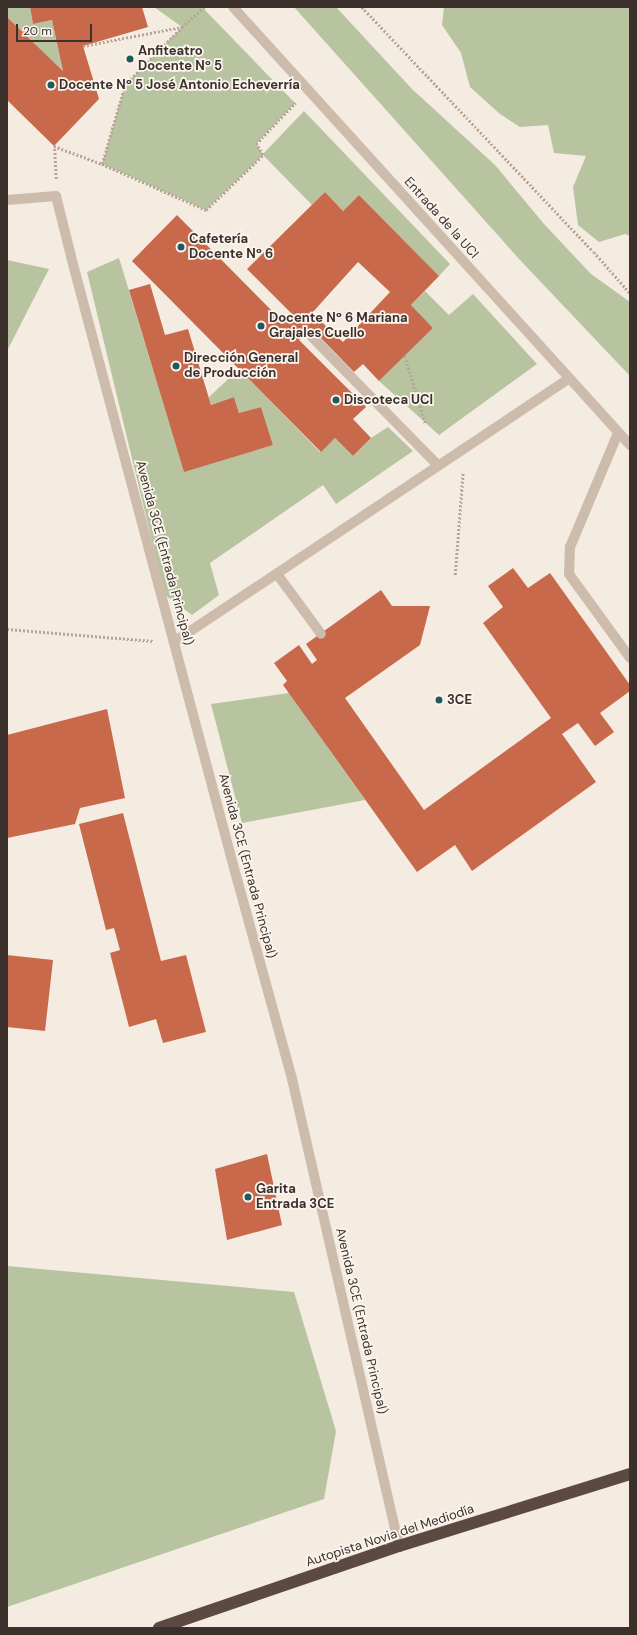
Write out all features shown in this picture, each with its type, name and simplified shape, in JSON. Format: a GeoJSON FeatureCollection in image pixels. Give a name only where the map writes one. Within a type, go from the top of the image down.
{"type":"FeatureCollection","features":[{"type":"Feature","properties":{"kind":"highway","name":"Autopista Novia del Mediodía"},"geometry":{"type":"LineString","coordinates":[[159,1628],[399,1546],[630,1474]]}},
{"type":"Feature","properties":{"kind":"street","name":"Entrada de la UCI"},"geometry":{"type":"LineString","coordinates":[[233,7],[630,445]]}},
{"type":"Feature","properties":{"kind":"street"},"geometry":{"type":"LineString","coordinates":[[7,200],[56,196]]}},
{"type":"Feature","properties":{"kind":"street","name":"Avenida 3CE (Entrada Principal)"},"geometry":{"type":"LineString","coordinates":[[56,196],[174,642],[292,1078],[399,1546]]}},
{"type":"Feature","properties":{"kind":"street"},"geometry":{"type":"LineString","coordinates":[[312,337],[438,466]]}},
{"type":"Feature","properties":{"kind":"street"},"geometry":{"type":"LineString","coordinates":[[174,642],[569,379]]}},
{"type":"Feature","properties":{"kind":"street"},"geometry":{"type":"LineString","coordinates":[[618,433],[570,547],[569,574],[630,658]]}},
{"type":"Feature","properties":{"kind":"street"},"geometry":{"type":"LineString","coordinates":[[276,574],[320,634]]}},
{"type":"Feature","properties":{"kind":"path"},"geometry":{"type":"LineString","coordinates":[[102,164],[125,85],[182,27],[204,7]]}},
{"type":"Feature","properties":{"kind":"path"},"geometry":{"type":"LineString","coordinates":[[362,7],[594,252],[630,293]]}},
{"type":"Feature","properties":{"kind":"path"},"geometry":{"type":"LineString","coordinates":[[83,46],[182,27]]}},
{"type":"Feature","properties":{"kind":"path"},"geometry":{"type":"LineString","coordinates":[[56,196],[54,146],[102,164],[206,210],[263,155],[256,144],[309,90]]}},
{"type":"Feature","properties":{"kind":"path"},"geometry":{"type":"LineString","coordinates":[[405,356],[427,429]]}},
{"type":"Feature","properties":{"kind":"path"},"geometry":{"type":"LineString","coordinates":[[455,575],[464,448]]}},
{"type":"Feature","properties":{"kind":"path"},"geometry":{"type":"LineString","coordinates":[[7,629],[174,642]]}},
{"type":"Feature","properties":{"kind":"green space"},"geometry":{"type":"Polygon","coordinates":[[[7,7],[30,7],[33,24],[52,20],[63,71],[7,17],[7,7]]]}},
{"type":"Feature","properties":{"kind":"green space"},"geometry":{"type":"Polygon","coordinates":[[[154,7],[202,7],[295,103],[256,144],[263,154],[304,111],[450,264],[439,276],[359,195],[343,211],[325,192],[312,205],[263,155],[206,210],[102,164],[125,85],[182,27],[154,7]]]}},
{"type":"Feature","properties":{"kind":"green space"},"geometry":{"type":"Polygon","coordinates":[[[294,7],[336,7],[412,89],[495,165],[544,224],[591,274],[630,302],[630,376],[520,260],[294,7]]]}},
{"type":"Feature","properties":{"kind":"green space"},"geometry":{"type":"Polygon","coordinates":[[[444,7],[630,7],[630,236],[625,234],[599,242],[578,225],[573,187],[586,156],[554,153],[548,125],[520,127],[500,114],[470,87],[461,53],[442,25],[444,7]]]}},
{"type":"Feature","properties":{"kind":"green space"},"geometry":{"type":"Polygon","coordinates":[[[119,258],[184,471],[273,445],[261,407],[239,413],[234,397],[211,405],[209,397],[239,369],[320,452],[335,438],[353,456],[371,438],[388,427],[413,451],[336,504],[323,485],[210,563],[219,595],[192,615],[165,595],[87,272],[119,258]]]}},
{"type":"Feature","properties":{"kind":"green space"},"geometry":{"type":"Polygon","coordinates":[[[7,260],[49,269],[7,351],[7,260]]]}},
{"type":"Feature","properties":{"kind":"green space"},"geometry":{"type":"Polygon","coordinates":[[[425,291],[449,315],[473,294],[537,364],[439,435],[379,381],[433,328],[411,305],[425,291]]]}},
{"type":"Feature","properties":{"kind":"green space"},"geometry":{"type":"Polygon","coordinates":[[[289,693],[365,800],[242,823],[211,704],[289,693]]]}},
{"type":"Feature","properties":{"kind":"green space"},"geometry":{"type":"Polygon","coordinates":[[[7,1266],[294,1292],[336,1431],[324,1499],[7,1607],[7,1266]]]}},
{"type":"Feature","properties":{"kind":"building","name":"Docente Nº 5 José Antonio Echeverría"},"geometry":{"type":"Polygon","coordinates":[[[30,7],[142,7],[148,27],[83,46],[99,99],[54,146],[7,100],[7,17],[63,71],[52,20],[33,24],[30,7]]]}},
{"type":"Feature","properties":{"kind":"building","name":"Docente Nº 6 Mariana Grajales Cuello"},"geometry":{"type":"Polygon","coordinates":[[[325,192],[343,211],[359,195],[439,276],[411,305],[433,328],[379,381],[363,364],[354,372],[311,328],[299,340],[366,407],[353,419],[371,438],[353,456],[335,438],[321,452],[132,261],[177,215],[284,323],[293,315],[247,269],[325,192]],[[358,262],[312,313],[343,342],[390,292],[358,262]]]}},
{"type":"Feature","properties":{"kind":"building","name":"Dirección General de Producción"},"geometry":{"type":"Polygon","coordinates":[[[150,284],[165,335],[188,329],[211,405],[234,397],[239,413],[261,407],[273,445],[184,472],[129,290],[150,284]]]}},
{"type":"Feature","properties":{"kind":"building"},"geometry":{"type":"Polygon","coordinates":[[[513,568],[528,588],[550,573],[630,685],[630,691],[600,713],[614,732],[595,746],[578,723],[562,734],[596,782],[472,871],[455,845],[417,872],[283,685],[287,681],[274,663],[299,645],[312,664],[317,660],[306,644],[381,590],[392,606],[430,606],[420,645],[345,698],[424,810],[551,718],[483,623],[503,607],[488,586],[513,568]]]}},
{"type":"Feature","properties":{"kind":"building"},"geometry":{"type":"Polygon","coordinates":[[[107,709],[125,798],[80,808],[75,824],[7,838],[7,735],[107,709]]]}},
{"type":"Feature","properties":{"kind":"building"},"geometry":{"type":"Polygon","coordinates":[[[123,813],[161,961],[186,955],[206,1032],[163,1043],[156,1019],[129,1027],[110,953],[120,950],[114,928],[106,930],[79,824],[123,813]]]}},
{"type":"Feature","properties":{"kind":"building"},"geometry":{"type":"Polygon","coordinates":[[[7,955],[53,960],[45,1031],[7,1027],[7,955]]]}},
{"type":"Feature","properties":{"kind":"building","name":"Garita Entrada 3CE"},"geometry":{"type":"Polygon","coordinates":[[[267,1154],[282,1225],[227,1240],[215,1169],[267,1154]]]}},
{"type":"Feature","properties":{"kind":"place","name":"Anfiteatro Docente Nº 5"},"geometry":{"type":"Point","coordinates":[130,59]}},
{"type":"Feature","properties":{"kind":"place","name":"Docente Nº 5 José Antonio Echeverría"},"geometry":{"type":"Point","coordinates":[51,85]}},
{"type":"Feature","properties":{"kind":"place","name":"Cafetería Docente Nº 6"},"geometry":{"type":"Point","coordinates":[181,247]}},
{"type":"Feature","properties":{"kind":"place","name":"Docente Nº 6 Mariana Grajales Cuello"},"geometry":{"type":"Point","coordinates":[261,326]}},
{"type":"Feature","properties":{"kind":"place","name":"Dirección General de Producción"},"geometry":{"type":"Point","coordinates":[176,366]}},
{"type":"Feature","properties":{"kind":"place","name":"Discoteca UCI"},"geometry":{"type":"Point","coordinates":[336,400]}},
{"type":"Feature","properties":{"kind":"place","name":"3CE"},"geometry":{"type":"Point","coordinates":[439,700]}},
{"type":"Feature","properties":{"kind":"place","name":"Garita Entrada 3CE"},"geometry":{"type":"Point","coordinates":[248,1197]}}]}
